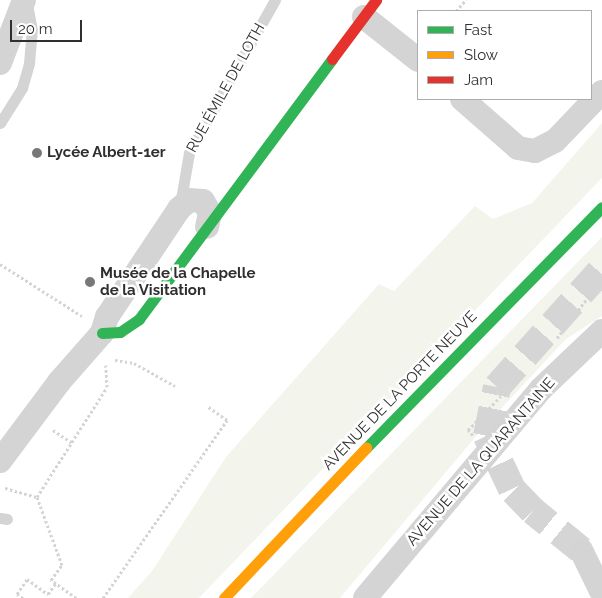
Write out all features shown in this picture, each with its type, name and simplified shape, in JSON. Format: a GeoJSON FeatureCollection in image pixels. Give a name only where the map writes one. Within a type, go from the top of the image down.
{"type":"FeatureCollection","features":[{"type":"Feature","properties":{"kind":"street"},"geometry":{"type":"LineString","coordinates":[[0,63],[25,0]]}},
{"type":"Feature","properties":{"kind":"street"},"geometry":{"type":"LineString","coordinates":[[102,333],[120,332],[139,319],[370,8],[417,59]]}},
{"type":"Feature","properties":{"kind":"street"},"geometry":{"type":"LineString","coordinates":[[463,100],[518,148],[535,151],[554,141],[602,92]]}},
{"type":"Feature","properties":{"kind":"street"},"geometry":{"type":"LineString","coordinates":[[0,462],[60,382],[102,333],[107,317],[179,209],[189,200],[203,201],[210,213],[207,228]]}},
{"type":"Feature","properties":{"kind":"street","name":"AVENUE DE LA PORTE NEUVE"},"geometry":{"type":"LineString","coordinates":[[224,598],[437,373],[602,207]]}},
{"type":"Feature","properties":{"kind":"street","name":"AVENUE DE LA QUARANTAINE"},"geometry":{"type":"LineString","coordinates":[[365,598],[541,389],[602,331]]}},
{"type":"Feature","properties":{"kind":"street"},"geometry":{"type":"LineString","coordinates":[[581,550],[602,592]]}},
{"type":"Feature","properties":{"kind":"lane"},"geometry":{"type":"LineString","coordinates":[[0,123],[22,88],[29,63],[32,30],[25,0]]}},
{"type":"Feature","properties":{"kind":"lane","name":"RUE ÉMILE DE LOTH"},"geometry":{"type":"LineString","coordinates":[[179,209],[189,153],[275,0]]}},
{"type":"Feature","properties":{"kind":"path"},"geometry":{"type":"LineString","coordinates":[[457,10],[466,0]]}},
{"type":"Feature","properties":{"kind":"path"},"geometry":{"type":"LineString","coordinates":[[0,264],[83,317]]}},
{"type":"Feature","properties":{"kind":"path"},"geometry":{"type":"LineString","coordinates":[[37,497],[107,387],[106,358],[134,364],[175,386]]}},
{"type":"Feature","properties":{"kind":"path"},"geometry":{"type":"LineString","coordinates":[[103,598],[227,420],[208,406]]}},
{"type":"Feature","properties":{"kind":"path"},"geometry":{"type":"LineString","coordinates":[[53,430],[72,443]]}},
{"type":"Feature","properties":{"kind":"path"},"geometry":{"type":"LineString","coordinates":[[5,488],[37,497]]}},
{"type":"Feature","properties":{"kind":"path"},"geometry":{"type":"LineString","coordinates":[[37,497],[62,565],[51,580],[76,598]]}},
{"type":"Feature","properties":{"kind":"path"},"geometry":{"type":"LineString","coordinates":[[23,598],[17,594],[27,579],[48,594],[56,583]]}},
{"type":"Feature","properties":{"kind":"shaded area"},"geometry":{"type":"Polygon","coordinates":[[[602,123],[602,178],[199,598],[128,598],[152,571],[226,457],[379,284],[394,291],[475,206],[493,219],[532,203],[602,123]]]}},
{"type":"Feature","properties":{"kind":"shaded area"},"geometry":{"type":"Polygon","coordinates":[[[602,237],[602,316],[566,339],[483,428],[340,598],[251,598],[602,237]]]}},
{"type":"Feature","properties":{"kind":"tunnel"},"geometry":{"type":"LineString","coordinates":[[581,550],[533,511],[512,489],[487,436],[497,387],[602,269]]}},
{"type":"Feature","properties":{"kind":"traffic: fast"},"geometry":{"type":"LineString","coordinates":[[102,333],[120,332],[139,319],[332,59]]}},
{"type":"Feature","properties":{"kind":"traffic: fast"},"geometry":{"type":"LineString","coordinates":[[366,448],[602,207]]}},
{"type":"Feature","properties":{"kind":"traffic: slow"},"geometry":{"type":"LineString","coordinates":[[224,598],[366,448]]}},
{"type":"Feature","properties":{"kind":"traffic: jam"},"geometry":{"type":"LineString","coordinates":[[332,59],[376,0]]}},
{"type":"Feature","properties":{"kind":"place","name":"Lycée Albert-1er"},"geometry":{"type":"Point","coordinates":[37,153]}},
{"type":"Feature","properties":{"kind":"place","name":"Musée de la Chapelle de la Visitation"},"geometry":{"type":"Point","coordinates":[90,282]}}]}
